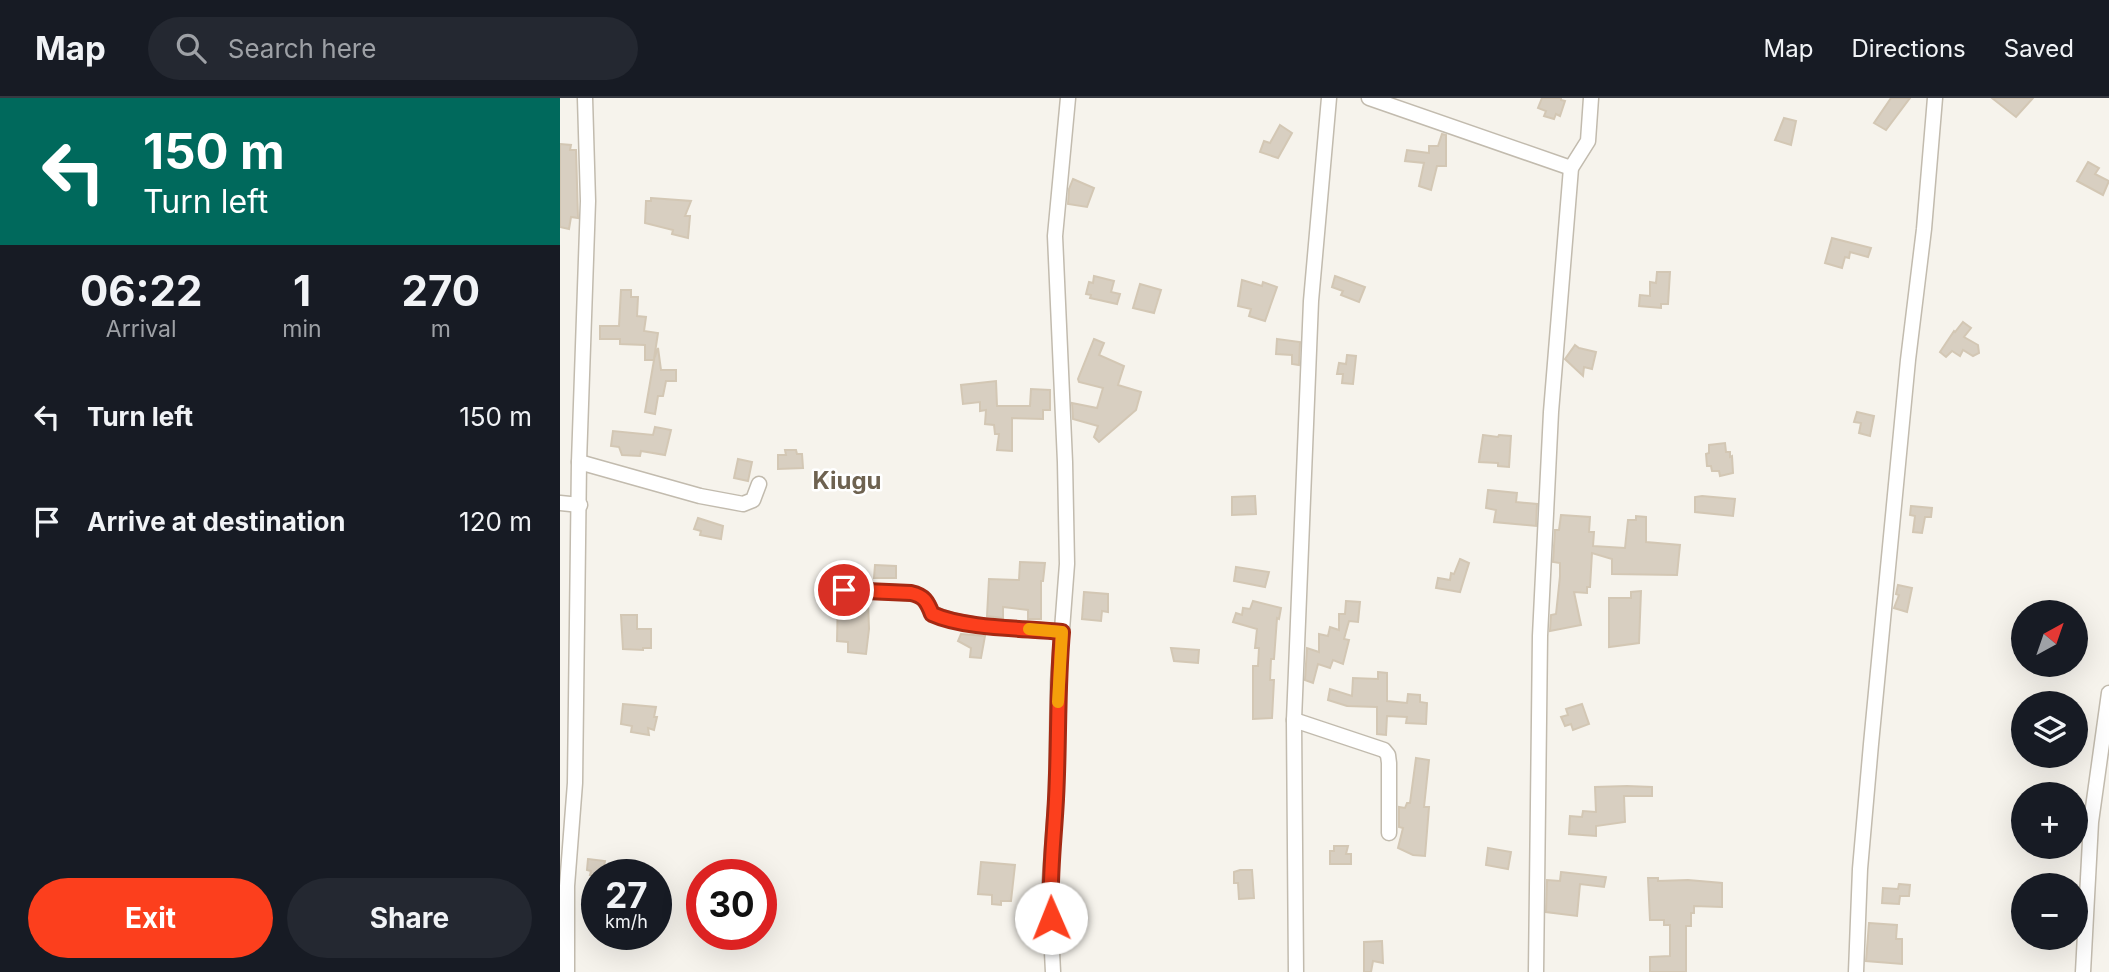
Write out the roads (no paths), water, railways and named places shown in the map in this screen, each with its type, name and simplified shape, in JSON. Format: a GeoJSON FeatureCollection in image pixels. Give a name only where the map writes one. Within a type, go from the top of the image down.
{"type":"FeatureCollection","features":[{"type":"Feature","properties":{"kind":"street"},"geometry":{"type":"LineString","coordinates":[[567,972],[567,886],[575,783],[579,462],[587,201],[585,98]]}},
{"type":"Feature","properties":{"kind":"street"},"geometry":{"type":"LineString","coordinates":[[1053,972],[1049,891],[1056,798],[1058,682],[1067,565],[1055,236],[1068,98]]}},
{"type":"Feature","properties":{"kind":"street"},"geometry":{"type":"LineString","coordinates":[[1296,972],[1294,720],[1311,301],[1329,98]]}},
{"type":"Feature","properties":{"kind":"street"},"geometry":{"type":"LineString","coordinates":[[1369,98],[1571,168]]}},
{"type":"Feature","properties":{"kind":"street"},"geometry":{"type":"LineString","coordinates":[[1536,972],[1540,636],[1551,412],[1571,168],[1588,141],[1591,98]]}},
{"type":"Feature","properties":{"kind":"street"},"geometry":{"type":"LineString","coordinates":[[1856,972],[1860,869],[1871,744],[1935,98]]}},
{"type":"Feature","properties":{"kind":"street"},"geometry":{"type":"LineString","coordinates":[[579,462],[700,496],[743,504],[753,500],[759,484]]}},
{"type":"Feature","properties":{"kind":"street"},"geometry":{"type":"LineString","coordinates":[[560,503],[580,505]]}},
{"type":"Feature","properties":{"kind":"street"},"geometry":{"type":"LineString","coordinates":[[844,590],[911,593],[921,595],[927,600],[932,614],[939,617],[978,624],[1062,632]]}},
{"type":"Feature","properties":{"kind":"street"},"geometry":{"type":"LineString","coordinates":[[2083,972],[2091,822],[2109,693]]}},
{"type":"Feature","properties":{"kind":"street"},"geometry":{"type":"LineString","coordinates":[[1294,720],[1384,750],[1390,763],[1389,833]]}},
{"type":"Feature","properties":{"kind":"district","name":"Kiugu"},"geometry":{"type":"Point","coordinates":[847,481]}}]}
